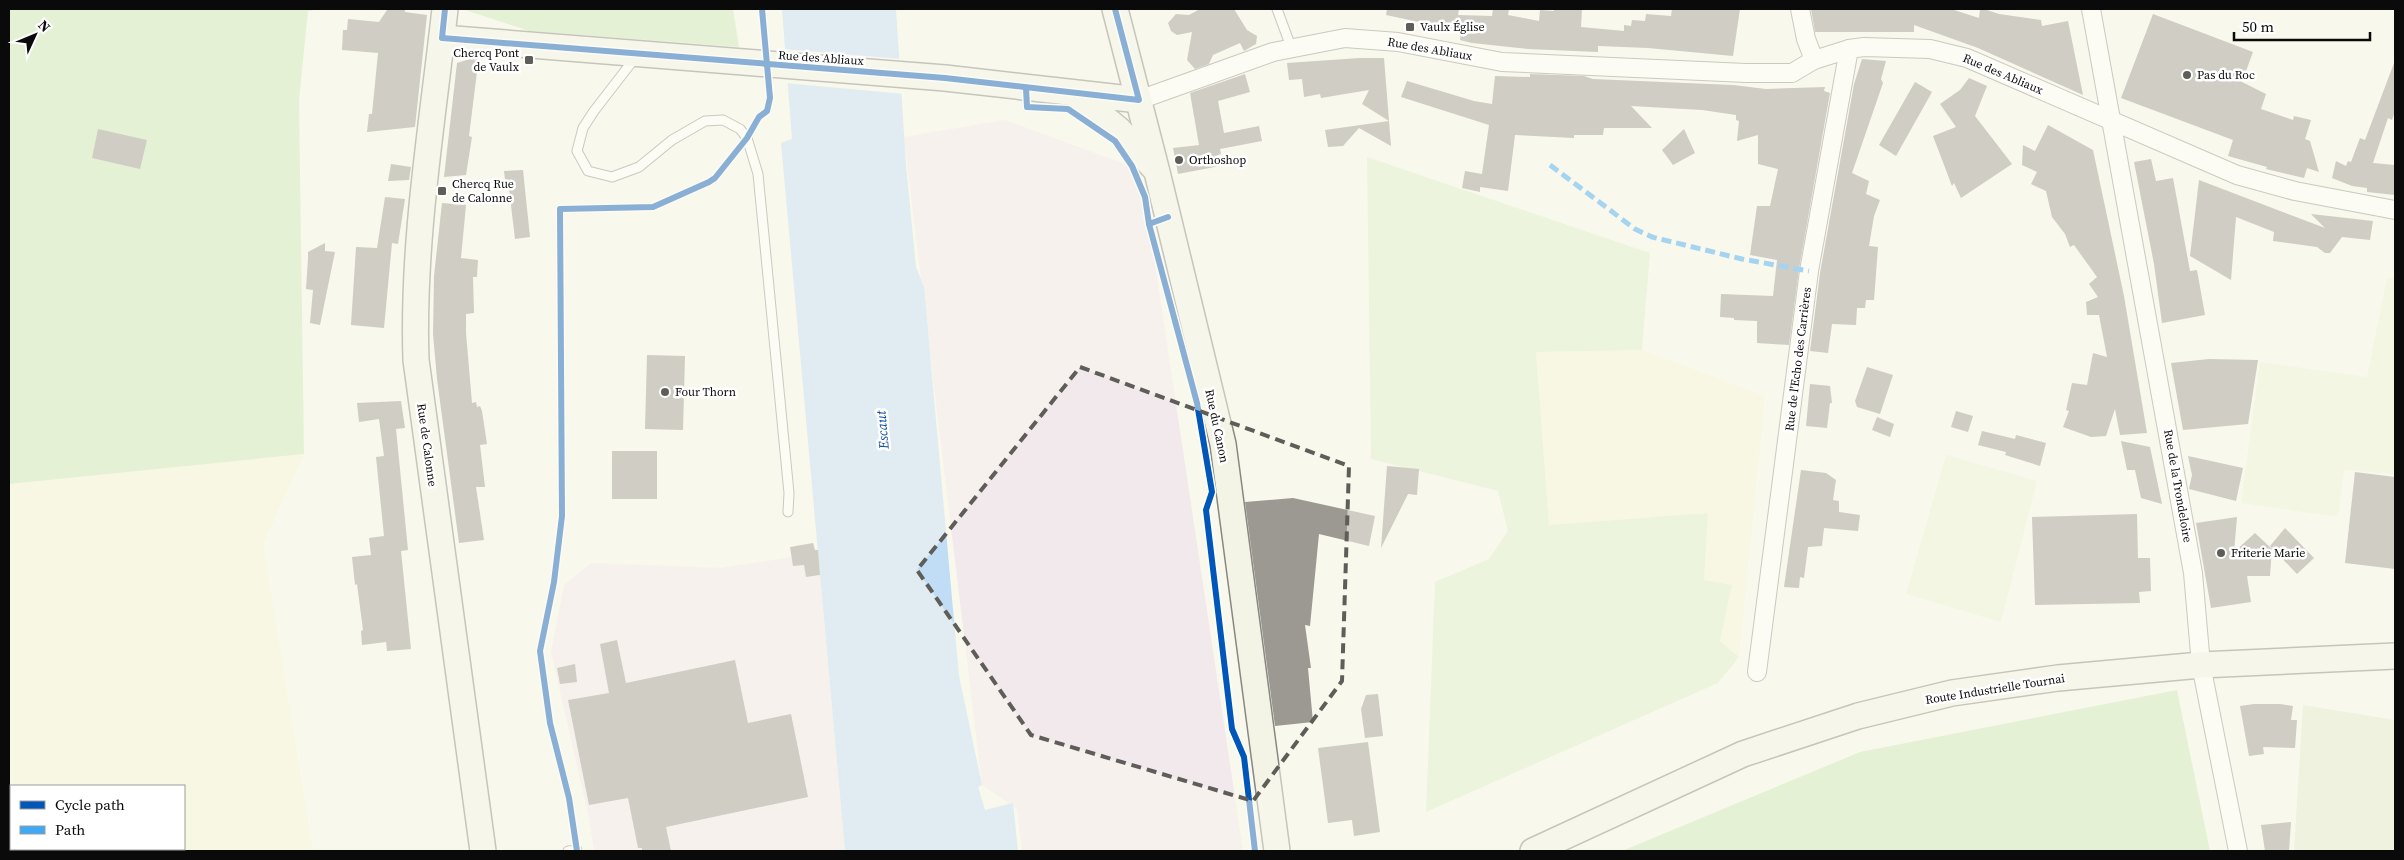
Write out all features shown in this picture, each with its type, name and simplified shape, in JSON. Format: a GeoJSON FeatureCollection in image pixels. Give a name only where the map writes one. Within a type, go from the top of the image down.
{"type":"FeatureCollection","features":[{"type":"Feature","properties":{"kind":"main road","name":"Rue de Calonne"},"geometry":{"type":"LineString","coordinates":[[445,9],[416,260],[414,310],[416,360],[483,851]]}},
{"type":"Feature","properties":{"kind":"main road","name":"Rue du Canon"},"geometry":{"type":"LineString","coordinates":[[1115,9],[1158,172],[1223,444],[1277,851]]}},
{"type":"Feature","properties":{"kind":"main road","name":"Rue des Abliaux"},"geometry":{"type":"LineString","coordinates":[[442,38],[945,78],[1139,100]]}},
{"type":"Feature","properties":{"kind":"main road"},"geometry":{"type":"LineString","coordinates":[[1074,93],[1118,130],[1158,172]]}},
{"type":"Feature","properties":{"kind":"main road","name":"Route Industrielle Tournai"},"geometry":{"type":"LineString","coordinates":[[1533,851],[1743,754],[1858,716],[1952,693],[2058,678],[2201,665],[2395,656]]}},
{"type":"Feature","properties":{"kind":"street"},"geometry":{"type":"LineString","coordinates":[[1800,9],[1806,39],[1814,60]]}},
{"type":"Feature","properties":{"kind":"street","name":"Rue de la Trondeloire"},"geometry":{"type":"LineString","coordinates":[[2091,9],[2113,121],[2193,573],[2201,665],[2238,851]]}},
{"type":"Feature","properties":{"kind":"street","name":"Rue des Abliaux"},"geometry":{"type":"LineString","coordinates":[[1139,100],[1291,48],[1346,38],[1398,42],[1502,62],[1746,73],[1792,73],[1814,60],[1849,49],[1864,47],[1930,49],[1966,58],[2237,175],[2295,191],[2395,210]]}},
{"type":"Feature","properties":{"kind":"street","name":"Rue de l'Echo des Carrières"},"geometry":{"type":"LineString","coordinates":[[1757,672],[1809,271],[1849,49]]}},
{"type":"Feature","properties":{"kind":"lane"},"geometry":{"type":"LineString","coordinates":[[1278,9],[1291,48]]}},
{"type":"Feature","properties":{"kind":"lane"},"geometry":{"type":"LineString","coordinates":[[638,54],[607,90],[583,128],[577,151],[588,171],[612,177],[639,167],[672,140],[705,121],[723,120],[740,129],[747,138],[758,174],[790,493],[788,512]]}},
{"type":"Feature","properties":{"kind":"highlighted area"},"geometry":{"type":"Polygon","coordinates":[[[1080,367],[1349,466],[1342,681],[1253,801],[1031,735],[917,570],[1080,367]]]}},
{"type":"Feature","properties":{"kind":"shaded area"},"geometry":{"type":"Polygon","coordinates":[[[1005,120],[1141,170],[1243,851],[1022,851],[1017,809],[982,785],[904,137],[1005,120]]]}},
{"type":"Feature","properties":{"kind":"shaded area"},"geometry":{"type":"Polygon","coordinates":[[[792,557],[793,566],[804,565],[806,577],[820,575],[845,851],[594,851],[589,818],[551,652],[564,585],[591,563],[721,568],[792,557]]]}},
{"type":"Feature","properties":{"kind":"green space"},"geometry":{"type":"Polygon","coordinates":[[[9,9],[321,9],[308,11],[299,100],[304,454],[9,484],[9,9]]]}},
{"type":"Feature","properties":{"kind":"green space"},"geometry":{"type":"Polygon","coordinates":[[[462,9],[733,9],[739,47],[529,31],[462,9]]]}},
{"type":"Feature","properties":{"kind":"green space"},"geometry":{"type":"Polygon","coordinates":[[[1367,157],[1650,253],[1642,350],[1536,352],[1549,525],[1708,513],[1704,580],[1732,585],[1720,641],[1739,657],[1718,683],[1426,812],[1435,582],[1489,559],[1508,531],[1498,491],[1371,459],[1367,157]]]}},
{"type":"Feature","properties":{"kind":"green space"},"geometry":{"type":"Polygon","coordinates":[[[2387,278],[2395,278],[2395,474],[2344,470],[2338,517],[2241,503],[2260,362],[2367,377],[2387,278]]]}},
{"type":"Feature","properties":{"kind":"green space"},"geometry":{"type":"Polygon","coordinates":[[[1642,350],[1765,396],[1739,657],[1720,641],[1732,585],[1704,580],[1708,513],[1549,525],[1536,352],[1642,350]]]}},
{"type":"Feature","properties":{"kind":"green space"},"geometry":{"type":"Polygon","coordinates":[[[304,454],[263,544],[313,851],[44,850],[185,850],[185,785],[10,785],[9,841],[9,484],[304,454]]]}},
{"type":"Feature","properties":{"kind":"green space"},"geometry":{"type":"Polygon","coordinates":[[[1946,455],[2037,481],[2001,622],[1906,594],[1946,455]]]}},
{"type":"Feature","properties":{"kind":"green space"},"geometry":{"type":"Polygon","coordinates":[[[2177,690],[2210,851],[1622,851],[1860,752],[2177,690]]]}},
{"type":"Feature","properties":{"kind":"green space"},"geometry":{"type":"Polygon","coordinates":[[[2303,705],[2395,720],[2395,851],[2294,851],[2303,705]]]}},
{"type":"Feature","properties":{"kind":"green space"},"geometry":{"type":"Polygon","coordinates":[[[9,841],[10,850],[49,851],[9,851],[9,841]]]}},
{"type":"Feature","properties":{"kind":"water","name":"Escaut"},"geometry":{"type":"Polygon","coordinates":[[[782,9],[896,9],[906,165],[916,267],[924,287],[959,676],[982,785],[978,787],[985,810],[1013,803],[1018,851],[845,851],[781,143],[792,139],[782,9]]]}},
{"type":"Feature","properties":{"kind":"pier"},"geometry":{"type":"Polygon","coordinates":[[[782,49],[902,59],[904,94],[785,83],[782,49]]]}},
{"type":"Feature","properties":{"kind":"building"},"geometry":{"type":"Polygon","coordinates":[[[405,9],[405,12],[427,15],[415,127],[367,132],[369,114],[372,114],[378,53],[342,50],[343,30],[347,30],[348,19],[379,22],[387,10],[405,9]]]}},
{"type":"Feature","properties":{"kind":"building"},"geometry":{"type":"Polygon","coordinates":[[[1200,9],[1234,9],[1247,30],[1257,36],[1256,44],[1244,51],[1240,43],[1213,55],[1209,64],[1195,69],[1187,60],[1192,32],[1177,35],[1171,31],[1168,23],[1176,14],[1189,15],[1200,9]]]}},
{"type":"Feature","properties":{"kind":"building"},"geometry":{"type":"Polygon","coordinates":[[[1387,9],[1459,9],[1458,15],[1492,16],[1493,9],[1509,9],[1508,15],[1539,21],[1540,10],[1582,9],[1581,27],[1624,31],[1624,25],[1631,26],[1632,20],[1645,21],[1646,14],[1671,16],[1672,9],[1740,9],[1733,56],[1648,48],[1598,46],[1598,52],[1528,49],[1472,43],[1460,40],[1461,31],[1386,15],[1387,9]]]}},
{"type":"Feature","properties":{"kind":"building"},"geometry":{"type":"Polygon","coordinates":[[[1811,9],[1951,9],[1979,18],[1980,9],[1984,9],[1999,14],[2041,20],[2042,26],[2068,21],[2083,95],[1978,48],[1914,25],[1914,32],[1815,32],[1811,9]]]}},
{"type":"Feature","properties":{"kind":"building","name":"Pas du Roc"},"geometry":{"type":"Polygon","coordinates":[[[2153,14],[2253,52],[2242,82],[2266,94],[2261,109],[2293,120],[2294,116],[2311,120],[2305,139],[2310,141],[2319,172],[2307,168],[2304,178],[2266,169],[2267,167],[2228,156],[2233,140],[2121,98],[2153,14]]]}},
{"type":"Feature","properties":{"kind":"building"},"geometry":{"type":"Polygon","coordinates":[[[479,56],[469,136],[472,137],[466,175],[444,177],[457,63],[479,56]]]}},
{"type":"Feature","properties":{"kind":"building"},"geometry":{"type":"Polygon","coordinates":[[[1384,58],[1391,146],[1359,128],[1343,146],[1328,147],[1325,130],[1389,121],[1362,104],[1369,90],[1321,98],[1320,94],[1304,97],[1302,79],[1289,80],[1287,63],[1384,58]]]}},
{"type":"Feature","properties":{"kind":"building"},"geometry":{"type":"Polygon","coordinates":[[[1862,59],[1886,61],[1881,79],[1883,83],[1852,173],[1869,181],[1866,194],[1880,200],[1874,216],[1869,246],[1878,247],[1874,300],[1866,300],[1865,308],[1857,308],[1856,325],[1832,324],[1828,353],[1810,351],[1820,273],[1854,84],[1862,59]]]}},
{"type":"Feature","properties":{"kind":"building"},"geometry":{"type":"Polygon","coordinates":[[[2394,63],[2395,111],[2392,120],[2388,118],[2373,163],[2395,165],[2395,195],[2367,192],[2367,188],[2352,186],[2332,178],[2336,161],[2346,166],[2348,161],[2351,162],[2360,138],[2365,140],[2394,63]]]}},
{"type":"Feature","properties":{"kind":"building"},"geometry":{"type":"Polygon","coordinates":[[[1245,74],[1250,92],[1218,101],[1224,133],[1259,126],[1262,141],[1220,149],[1221,154],[1218,155],[1220,166],[1178,174],[1173,148],[1199,145],[1190,93],[1245,74]]]}},
{"type":"Feature","properties":{"kind":"building"},"geometry":{"type":"Polygon","coordinates":[[[1530,74],[1584,76],[1593,79],[1733,85],[1766,89],[1825,87],[1824,91],[1830,93],[1799,269],[1789,345],[1757,343],[1757,321],[1720,317],[1721,294],[1773,296],[1777,260],[1750,255],[1757,206],[1770,206],[1778,169],[1758,164],[1758,135],[1737,141],[1739,121],[1736,120],[1736,115],[1702,110],[1631,106],[1652,128],[1604,128],[1603,135],[1574,135],[1574,138],[1515,135],[1508,191],[1480,187],[1480,192],[1462,188],[1465,171],[1482,174],[1489,125],[1401,97],[1407,81],[1474,101],[1492,104],[1495,76],[1530,77],[1530,74]]]}},
{"type":"Feature","properties":{"kind":"building"},"geometry":{"type":"Polygon","coordinates":[[[1969,78],[1987,86],[1975,116],[2012,164],[1961,198],[1954,183],[1952,186],[1933,136],[1956,127],[1940,104],[1960,90],[1969,78]]]}},
{"type":"Feature","properties":{"kind":"building"},"geometry":{"type":"Polygon","coordinates":[[[1915,82],[1932,92],[1896,156],[1879,145],[1915,82]]]}},
{"type":"Feature","properties":{"kind":"building"},"geometry":{"type":"Polygon","coordinates":[[[2048,125],[2093,150],[2124,296],[2147,433],[2120,435],[2115,409],[2106,436],[2091,437],[2063,427],[2069,411],[2066,410],[2072,383],[2087,385],[2093,353],[2107,357],[2099,315],[2087,315],[2086,302],[2098,297],[2089,284],[2097,277],[2074,245],[2070,247],[2065,234],[2052,217],[2046,191],[2031,184],[2037,172],[2022,165],[2023,145],[2035,151],[2048,125]]]}},
{"type":"Feature","properties":{"kind":"building"},"geometry":{"type":"Polygon","coordinates":[[[98,129],[147,140],[140,169],[92,158],[98,129]]]}},
{"type":"Feature","properties":{"kind":"building"},"geometry":{"type":"Polygon","coordinates":[[[1684,129],[1695,153],[1673,165],[1662,150],[1684,129]]]}},
{"type":"Feature","properties":{"kind":"building"},"geometry":{"type":"Polygon","coordinates":[[[2151,159],[2156,181],[2173,178],[2190,271],[2197,270],[2205,315],[2162,323],[2154,264],[2134,162],[2151,159]]]}},
{"type":"Feature","properties":{"kind":"building"},"geometry":{"type":"Polygon","coordinates":[[[391,164],[411,167],[409,180],[388,181],[391,164]]]}},
{"type":"Feature","properties":{"kind":"building"},"geometry":{"type":"Polygon","coordinates":[[[523,170],[530,237],[515,239],[509,189],[506,189],[504,171],[523,170]]]}},
{"type":"Feature","properties":{"kind":"building"},"geometry":{"type":"Polygon","coordinates":[[[2199,180],[2325,228],[2311,214],[2373,221],[2370,240],[2342,237],[2330,253],[2325,253],[2317,247],[2273,241],[2274,232],[2236,217],[2231,280],[2190,256],[2199,180]]]}},
{"type":"Feature","properties":{"kind":"building"},"geometry":{"type":"Polygon","coordinates":[[[385,197],[405,199],[398,244],[392,243],[384,328],[351,325],[356,247],[377,248],[385,197]]]}},
{"type":"Feature","properties":{"kind":"building"},"geometry":{"type":"Polygon","coordinates":[[[442,203],[466,205],[461,258],[478,260],[477,277],[473,277],[474,313],[466,314],[466,333],[472,403],[476,402],[477,407],[480,406],[482,411],[487,444],[480,445],[485,487],[476,487],[484,540],[459,543],[437,379],[433,334],[434,276],[442,203]]]}},
{"type":"Feature","properties":{"kind":"building"},"geometry":{"type":"Polygon","coordinates":[[[325,243],[325,251],[335,252],[320,325],[310,323],[313,290],[306,289],[308,252],[325,243]]]}},
{"type":"Feature","properties":{"kind":"building","name":"Four Thorn"},"geometry":{"type":"Polygon","coordinates":[[[647,355],[685,356],[683,430],[645,429],[647,355]]]}},
{"type":"Feature","properties":{"kind":"building"},"geometry":{"type":"Polygon","coordinates":[[[2209,359],[2258,360],[2248,424],[2183,430],[2171,363],[2209,359]]]}},
{"type":"Feature","properties":{"kind":"building"},"geometry":{"type":"Polygon","coordinates":[[[1867,367],[1893,375],[1880,414],[1857,407],[1855,401],[1867,367]]]}},
{"type":"Feature","properties":{"kind":"building"},"geometry":{"type":"Polygon","coordinates":[[[1810,384],[1830,386],[1832,403],[1830,403],[1827,428],[1806,426],[1810,384]]]}},
{"type":"Feature","properties":{"kind":"building"},"geometry":{"type":"Polygon","coordinates":[[[401,401],[405,428],[396,429],[408,550],[401,551],[411,649],[387,651],[386,642],[362,645],[361,631],[363,630],[352,557],[371,555],[369,538],[384,536],[376,457],[384,456],[379,419],[359,422],[357,403],[401,401]]]}},
{"type":"Feature","properties":{"kind":"building"},"geometry":{"type":"Polygon","coordinates":[[[1956,411],[1973,416],[1968,432],[1951,427],[1956,411]]]}},
{"type":"Feature","properties":{"kind":"building"},"geometry":{"type":"Polygon","coordinates":[[[1877,417],[1894,424],[1890,437],[1872,430],[1877,417]]]}},
{"type":"Feature","properties":{"kind":"building"},"geometry":{"type":"Polygon","coordinates":[[[1982,431],[2015,439],[2016,435],[2046,443],[2040,466],[2005,455],[2006,452],[1978,445],[1982,431]]]}},
{"type":"Feature","properties":{"kind":"building"},"geometry":{"type":"Polygon","coordinates":[[[2121,441],[2150,447],[2162,504],[2141,498],[2135,470],[2127,470],[2121,441]]]}},
{"type":"Feature","properties":{"kind":"building"},"geometry":{"type":"Polygon","coordinates":[[[612,451],[657,451],[657,499],[612,499],[612,451]]]}},
{"type":"Feature","properties":{"kind":"building"},"geometry":{"type":"Polygon","coordinates":[[[2188,456],[2243,468],[2236,501],[2189,489],[2192,475],[2188,456]]]}},
{"type":"Feature","properties":{"kind":"building"},"geometry":{"type":"Polygon","coordinates":[[[1387,466],[1419,469],[1417,495],[1408,494],[1381,548],[1387,466]]]}},
{"type":"Feature","properties":{"kind":"building"},"geometry":{"type":"Polygon","coordinates":[[[1801,470],[1826,473],[1836,480],[1833,500],[1839,501],[1839,512],[1860,515],[1858,531],[1824,528],[1822,546],[1808,547],[1804,578],[1800,577],[1799,588],[1784,587],[1801,470]]]}},
{"type":"Feature","properties":{"kind":"building"},"geometry":{"type":"Polygon","coordinates":[[[2355,472],[2395,477],[2395,569],[2345,563],[2355,472]]]}},
{"type":"Feature","properties":{"kind":"building"},"geometry":{"type":"Polygon","coordinates":[[[1293,498],[1375,516],[1369,546],[1319,534],[1310,626],[1305,625],[1311,668],[1308,668],[1313,722],[1275,726],[1245,502],[1293,498]]]}},
{"type":"Feature","properties":{"kind":"building"},"geometry":{"type":"Polygon","coordinates":[[[2137,514],[2138,558],[2150,558],[2151,591],[2139,592],[2140,603],[2035,605],[2032,517],[2137,514]]]}},
{"type":"Feature","properties":{"kind":"building"},"geometry":{"type":"Polygon","coordinates":[[[2237,517],[2234,552],[2255,533],[2272,549],[2270,576],[2247,576],[2251,602],[2211,608],[2196,523],[2237,517]]]}},
{"type":"Feature","properties":{"kind":"building"},"geometry":{"type":"Polygon","coordinates":[[[2285,528],[2314,558],[2297,574],[2270,546],[2285,528]]]}},
{"type":"Feature","properties":{"kind":"building"},"geometry":{"type":"Polygon","coordinates":[[[813,543],[815,550],[818,550],[820,575],[806,577],[804,565],[793,566],[790,547],[813,543]]]}},
{"type":"Feature","properties":{"kind":"building"},"geometry":{"type":"Polygon","coordinates":[[[617,640],[626,683],[735,660],[748,723],[791,714],[808,797],[666,827],[671,851],[642,851],[642,848],[638,848],[628,798],[589,805],[568,700],[609,693],[600,644],[617,640]]]}},
{"type":"Feature","properties":{"kind":"building"},"geometry":{"type":"Polygon","coordinates":[[[575,664],[577,682],[560,684],[557,668],[575,664]]]}},
{"type":"Feature","properties":{"kind":"building"},"geometry":{"type":"Polygon","coordinates":[[[1378,694],[1383,736],[1365,738],[1361,709],[1366,695],[1378,694]]]}},
{"type":"Feature","properties":{"kind":"building"},"geometry":{"type":"Polygon","coordinates":[[[2254,704],[2293,706],[2291,720],[2297,720],[2295,748],[2263,747],[2264,754],[2249,756],[2240,706],[2254,704]]]}},
{"type":"Feature","properties":{"kind":"building"},"geometry":{"type":"Polygon","coordinates":[[[1368,742],[1380,832],[1354,836],[1352,820],[1328,823],[1318,748],[1368,742]]]}},
{"type":"Feature","properties":{"kind":"building"},"geometry":{"type":"Polygon","coordinates":[[[2291,822],[2289,851],[2265,851],[2261,825],[2291,822]]]}},
{"type":"Feature","properties":{"kind":"marked path"},"geometry":{"type":"LineString","coordinates":[[1550,165],[1635,229],[1652,237],[1742,259],[1809,271]]}},
{"type":"Feature","properties":{"kind":"cycle path"},"geometry":{"type":"LineString","coordinates":[[445,9],[442,38],[945,78],[1139,100],[1115,9]]}},
{"type":"Feature","properties":{"kind":"cycle path"},"geometry":{"type":"LineString","coordinates":[[577,851],[569,798],[550,723],[540,651],[554,582],[562,516],[560,209],[653,207],[715,178],[747,138],[759,117],[767,111],[770,98],[762,9]]}},
{"type":"Feature","properties":{"kind":"cycle path"},"geometry":{"type":"LineString","coordinates":[[1026,88],[1027,107],[1068,109],[1115,141],[1132,166],[1145,197],[1149,224],[1168,217]]}},
{"type":"Feature","properties":{"kind":"cycle path"},"geometry":{"type":"LineString","coordinates":[[1149,224],[1197,403],[1212,492],[1206,510],[1232,729],[1244,757],[1255,851]]}},
{"type":"Feature","properties":{"kind":"place","name":"Vaulx Église"},"geometry":{"type":"Point","coordinates":[1410,27]}},
{"type":"Feature","properties":{"kind":"place","name":"Chercq Pont de Vaulx"},"geometry":{"type":"Point","coordinates":[529,60]}},
{"type":"Feature","properties":{"kind":"place","name":"Pas du Roc"},"geometry":{"type":"Point","coordinates":[2187,75]}},
{"type":"Feature","properties":{"kind":"place","name":"Orthoshop"},"geometry":{"type":"Point","coordinates":[1179,160]}},
{"type":"Feature","properties":{"kind":"place","name":"Chercq Rue de Calonne"},"geometry":{"type":"Point","coordinates":[442,191]}},
{"type":"Feature","properties":{"kind":"place","name":"Four Thorn"},"geometry":{"type":"Point","coordinates":[665,392]}},
{"type":"Feature","properties":{"kind":"place","name":"Friterie Marie"},"geometry":{"type":"Point","coordinates":[2221,553]}}]}
